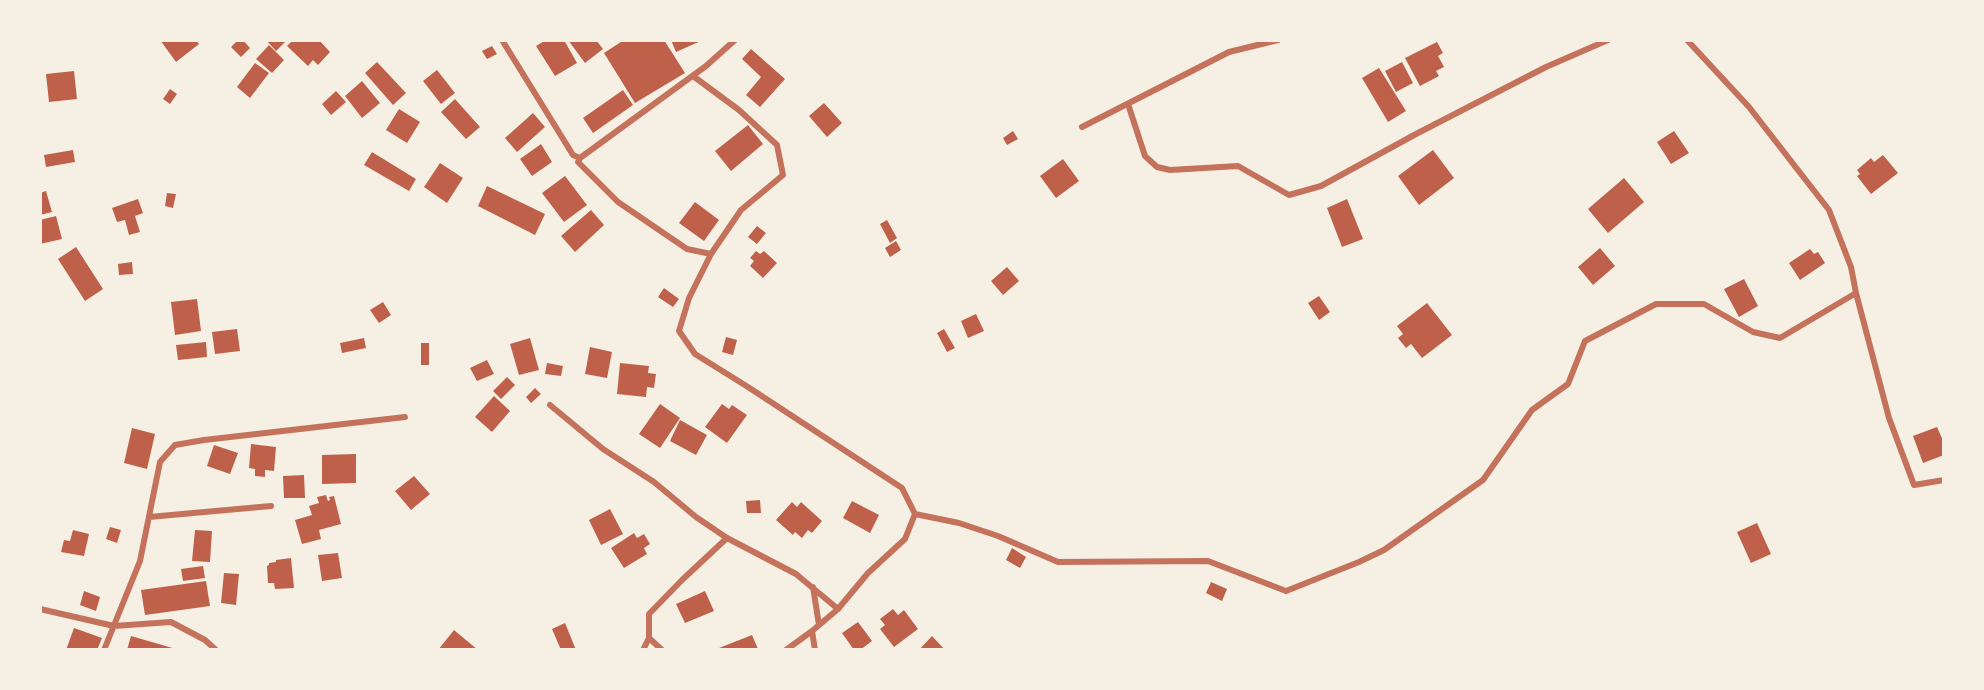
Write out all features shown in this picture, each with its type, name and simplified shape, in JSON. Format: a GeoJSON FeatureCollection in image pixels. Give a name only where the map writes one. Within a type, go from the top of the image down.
{"type":"FeatureCollection","features":[{"type":"Feature","properties":{"kind":"street"},"geometry":{"type":"LineString","coordinates":[[502,40],[573,155],[580,158]]}},
{"type":"Feature","properties":{"kind":"street"},"geometry":{"type":"LineString","coordinates":[[711,254],[687,249],[618,201],[578,162],[580,158],[693,76],[735,40]]}},
{"type":"Feature","properties":{"kind":"street"},"geometry":{"type":"LineString","coordinates":[[1128,104],[1145,156],[1157,167],[1170,170],[1238,166],[1289,195],[1321,186],[1546,67],[1608,40]]}},
{"type":"Feature","properties":{"kind":"street"},"geometry":{"type":"LineString","coordinates":[[1687,40],[1749,106],[1829,210],[1851,267],[1889,418],[1914,485],[1944,480]]}},
{"type":"Feature","properties":{"kind":"street"},"geometry":{"type":"LineString","coordinates":[[1082,127],[1229,52],[1276,41]]}},
{"type":"Feature","properties":{"kind":"street"},"geometry":{"type":"LineString","coordinates":[[693,76],[739,110],[777,145],[783,175],[741,210],[711,254],[688,298],[679,332],[695,354],[902,488],[915,514],[905,539],[868,573],[838,609],[786,650]]}},
{"type":"Feature","properties":{"kind":"street"},"geometry":{"type":"LineString","coordinates":[[915,514],[959,522],[1058,562],[1208,561],[1286,591],[1384,550],[1483,480],[1532,410],[1568,384],[1585,341],[1656,303],[1704,304],[1753,332],[1780,338],[1856,293]]}},
{"type":"Feature","properties":{"kind":"street"},"geometry":{"type":"LineString","coordinates":[[550,405],[603,449],[654,482],[696,517],[727,538],[796,574],[838,609]]}},
{"type":"Feature","properties":{"kind":"street"},"geometry":{"type":"LineString","coordinates":[[104,650],[140,561],[160,462],[175,445],[405,417]]}},
{"type":"Feature","properties":{"kind":"street"},"geometry":{"type":"LineString","coordinates":[[149,517],[271,506]]}},
{"type":"Feature","properties":{"kind":"street"},"geometry":{"type":"LineString","coordinates":[[643,650],[649,638],[649,614],[727,538]]}},
{"type":"Feature","properties":{"kind":"street"},"geometry":{"type":"LineString","coordinates":[[813,587],[819,625]]}},
{"type":"Feature","properties":{"kind":"street"},"geometry":{"type":"LineString","coordinates":[[40,609],[114,626],[171,622],[205,640],[216,650]]}},
{"type":"Feature","properties":{"kind":"street"},"geometry":{"type":"LineString","coordinates":[[812,631],[815,650]]}},
{"type":"Feature","properties":{"kind":"street"},"geometry":{"type":"LineString","coordinates":[[649,638],[662,650]]}},
{"type":"Feature","properties":{"kind":"building"},"geometry":{"type":"Polygon","coordinates":[[[160,40],[196,40],[199,44],[176,62],[160,40]]]}},
{"type":"Feature","properties":{"kind":"building"},"geometry":{"type":"Polygon","coordinates":[[[238,40],[243,40],[250,48],[241,57],[231,47],[238,40]]]}},
{"type":"Feature","properties":{"kind":"building"},"geometry":{"type":"Polygon","coordinates":[[[266,40],[287,40],[276,51],[266,40]]]}},
{"type":"Feature","properties":{"kind":"building"},"geometry":{"type":"Polygon","coordinates":[[[293,40],[319,40],[330,52],[318,65],[313,60],[308,66],[287,46],[293,40]]]}},
{"type":"Feature","properties":{"kind":"building"},"geometry":{"type":"Polygon","coordinates":[[[546,40],[564,40],[577,63],[555,76],[536,46],[546,40]]]}},
{"type":"Feature","properties":{"kind":"building"},"geometry":{"type":"Polygon","coordinates":[[[568,40],[596,40],[603,49],[585,63],[568,40]]]}},
{"type":"Feature","properties":{"kind":"building"},"geometry":{"type":"Polygon","coordinates":[[[624,40],[664,40],[685,73],[635,103],[604,53],[624,40]]]}},
{"type":"Feature","properties":{"kind":"building"},"geometry":{"type":"Polygon","coordinates":[[[671,40],[703,40],[676,52],[671,40]]]}},
{"type":"Feature","properties":{"kind":"building"},"geometry":{"type":"Polygon","coordinates":[[[1437,42],[1443,53],[1438,56],[1444,67],[1436,71],[1439,76],[1420,86],[1405,58],[1437,42]]]}},
{"type":"Feature","properties":{"kind":"building"},"geometry":{"type":"Polygon","coordinates":[[[269,45],[284,60],[272,73],[256,59],[269,45]]]}},
{"type":"Feature","properties":{"kind":"building"},"geometry":{"type":"Polygon","coordinates":[[[492,46],[497,54],[487,59],[482,51],[492,46]]]}},
{"type":"Feature","properties":{"kind":"building"},"geometry":{"type":"Polygon","coordinates":[[[751,49],[785,79],[760,107],[746,95],[761,77],[742,59],[751,49]]]}},
{"type":"Feature","properties":{"kind":"building"},"geometry":{"type":"Polygon","coordinates":[[[377,62],[406,93],[393,105],[365,73],[377,62]]]}},
{"type":"Feature","properties":{"kind":"building"},"geometry":{"type":"Polygon","coordinates":[[[1402,62],[1413,83],[1396,92],[1385,71],[1402,62]]]}},
{"type":"Feature","properties":{"kind":"building"},"geometry":{"type":"Polygon","coordinates":[[[255,63],[269,73],[250,98],[237,87],[255,63]]]}},
{"type":"Feature","properties":{"kind":"building"},"geometry":{"type":"Polygon","coordinates":[[[1379,68],[1406,111],[1388,122],[1362,78],[1379,68]]]}},
{"type":"Feature","properties":{"kind":"building"},"geometry":{"type":"Polygon","coordinates":[[[437,70],[455,93],[441,104],[423,81],[437,70]]]}},
{"type":"Feature","properties":{"kind":"building"},"geometry":{"type":"Polygon","coordinates":[[[74,71],[77,99],[49,102],[46,74],[74,71]]]}},
{"type":"Feature","properties":{"kind":"building"},"geometry":{"type":"Polygon","coordinates":[[[362,81],[380,103],[362,118],[345,96],[362,81]]]}},
{"type":"Feature","properties":{"kind":"building"},"geometry":{"type":"Polygon","coordinates":[[[170,89],[177,94],[170,104],[163,99],[170,89]]]}},
{"type":"Feature","properties":{"kind":"building"},"geometry":{"type":"Polygon","coordinates":[[[623,90],[633,105],[593,133],[583,118],[623,90]]]}},
{"type":"Feature","properties":{"kind":"building"},"geometry":{"type":"Polygon","coordinates":[[[336,91],[346,102],[331,115],[322,104],[336,91]]]}},
{"type":"Feature","properties":{"kind":"building"},"geometry":{"type":"Polygon","coordinates":[[[455,99],[480,127],[466,139],[441,112],[455,99]]]}},
{"type":"Feature","properties":{"kind":"building"},"geometry":{"type":"Polygon","coordinates":[[[824,103],[842,123],[827,137],[809,116],[824,103]]]}},
{"type":"Feature","properties":{"kind":"building"},"geometry":{"type":"Polygon","coordinates":[[[399,109],[420,122],[407,143],[386,130],[399,109]]]}},
{"type":"Feature","properties":{"kind":"building"},"geometry":{"type":"Polygon","coordinates":[[[533,113],[545,127],[517,152],[505,138],[533,113]]]}},
{"type":"Feature","properties":{"kind":"building"},"geometry":{"type":"Polygon","coordinates":[[[748,125],[763,144],[731,171],[715,151],[748,125]]]}},
{"type":"Feature","properties":{"kind":"building"},"geometry":{"type":"Polygon","coordinates":[[[1013,131],[1018,139],[1007,145],[1003,138],[1013,131]]]}},
{"type":"Feature","properties":{"kind":"building"},"geometry":{"type":"Polygon","coordinates":[[[1674,131],[1689,153],[1671,164],[1657,142],[1674,131]]]}},
{"type":"Feature","properties":{"kind":"building"},"geometry":{"type":"Polygon","coordinates":[[[541,144],[552,162],[532,176],[520,159],[541,144]]]}},
{"type":"Feature","properties":{"kind":"building"},"geometry":{"type":"Polygon","coordinates":[[[73,150],[75,162],[46,167],[44,155],[73,150]]]}},
{"type":"Feature","properties":{"kind":"building"},"geometry":{"type":"Polygon","coordinates":[[[1433,150],[1454,178],[1419,205],[1398,176],[1433,150]]]}},
{"type":"Feature","properties":{"kind":"building"},"geometry":{"type":"Polygon","coordinates":[[[372,152],[416,179],[409,191],[364,165],[372,152]]]}},
{"type":"Feature","properties":{"kind":"building"},"geometry":{"type":"Polygon","coordinates":[[[1883,155],[1898,173],[1871,194],[1857,176],[1860,174],[1857,170],[1871,158],[1874,162],[1883,155]]]}},
{"type":"Feature","properties":{"kind":"building"},"geometry":{"type":"Polygon","coordinates":[[[1063,159],[1079,181],[1056,198],[1040,176],[1063,159]]]}},
{"type":"Feature","properties":{"kind":"building"},"geometry":{"type":"Polygon","coordinates":[[[440,163],[463,178],[447,203],[424,187],[440,163]]]}},
{"type":"Feature","properties":{"kind":"building"},"geometry":{"type":"Polygon","coordinates":[[[565,176],[587,205],[564,222],[542,193],[565,176]]]}},
{"type":"Feature","properties":{"kind":"building"},"geometry":{"type":"Polygon","coordinates":[[[1624,178],[1644,202],[1608,233],[1588,209],[1624,178]]]}},
{"type":"Feature","properties":{"kind":"building"},"geometry":{"type":"Polygon","coordinates":[[[487,186],[545,214],[535,235],[478,206],[487,186]]]}},
{"type":"Feature","properties":{"kind":"building"},"geometry":{"type":"Polygon","coordinates":[[[46,191],[52,212],[40,215],[40,193],[46,191]]]}},
{"type":"Feature","properties":{"kind":"building"},"geometry":{"type":"Polygon","coordinates":[[[167,193],[176,194],[173,208],[165,206],[167,193]]]}},
{"type":"Feature","properties":{"kind":"building"},"geometry":{"type":"Polygon","coordinates":[[[138,199],[143,213],[135,216],[140,232],[129,235],[125,220],[117,222],[112,208],[138,199]]]}},
{"type":"Feature","properties":{"kind":"building"},"geometry":{"type":"Polygon","coordinates":[[[1347,199],[1363,239],[1342,247],[1327,208],[1347,199]]]}},
{"type":"Feature","properties":{"kind":"building"},"geometry":{"type":"Polygon","coordinates":[[[695,202],[719,220],[704,241],[679,223],[695,202]]]}},
{"type":"Feature","properties":{"kind":"building"},"geometry":{"type":"Polygon","coordinates":[[[591,210],[604,225],[575,252],[561,236],[591,210]]]}},
{"type":"Feature","properties":{"kind":"building"},"geometry":{"type":"Polygon","coordinates":[[[56,216],[62,239],[40,244],[40,220],[56,216]]]}},
{"type":"Feature","properties":{"kind":"building"},"geometry":{"type":"Polygon","coordinates":[[[887,220],[897,238],[890,243],[880,224],[887,220]]]}},
{"type":"Feature","properties":{"kind":"building"},"geometry":{"type":"Polygon","coordinates":[[[757,226],[766,233],[757,244],[748,237],[757,226]]]}},
{"type":"Feature","properties":{"kind":"building"},"geometry":{"type":"Polygon","coordinates":[[[896,241],[901,250],[890,257],[885,248],[896,241]]]}},
{"type":"Feature","properties":{"kind":"building"},"geometry":{"type":"Polygon","coordinates":[[[76,247],[103,289],[85,301],[58,259],[76,247]]]}},
{"type":"Feature","properties":{"kind":"building"},"geometry":{"type":"Polygon","coordinates":[[[1600,248],[1615,266],[1593,285],[1578,267],[1600,248]]]}},
{"type":"Feature","properties":{"kind":"building"},"geometry":{"type":"Polygon","coordinates":[[[1810,249],[1814,254],[1818,252],[1825,263],[1800,280],[1789,263],[1810,249]]]}},
{"type":"Feature","properties":{"kind":"building"},"geometry":{"type":"Polygon","coordinates":[[[756,251],[760,254],[764,251],[777,263],[763,278],[750,266],[754,261],[750,258],[756,251]]]}},
{"type":"Feature","properties":{"kind":"building"},"geometry":{"type":"Polygon","coordinates":[[[132,262],[133,274],[119,275],[118,264],[132,262]]]}},
{"type":"Feature","properties":{"kind":"building"},"geometry":{"type":"Polygon","coordinates":[[[1007,267],[1019,281],[1003,295],[991,281],[1007,267]]]}},
{"type":"Feature","properties":{"kind":"building"},"geometry":{"type":"Polygon","coordinates":[[[1744,279],[1758,306],[1739,317],[1724,289],[1744,279]]]}},
{"type":"Feature","properties":{"kind":"building"},"geometry":{"type":"Polygon","coordinates":[[[664,288],[679,299],[673,307],[658,297],[664,288]]]}},
{"type":"Feature","properties":{"kind":"building"},"geometry":{"type":"Polygon","coordinates":[[[1319,296],[1330,312],[1319,320],[1308,303],[1319,296]]]}},
{"type":"Feature","properties":{"kind":"building"},"geometry":{"type":"Polygon","coordinates":[[[197,299],[201,331],[175,335],[171,302],[197,299]]]}},
{"type":"Feature","properties":{"kind":"building"},"geometry":{"type":"Polygon","coordinates":[[[383,302],[391,315],[379,323],[370,310],[383,302]]]}},
{"type":"Feature","properties":{"kind":"building"},"geometry":{"type":"Polygon","coordinates":[[[1427,303],[1452,335],[1422,358],[1411,344],[1406,348],[1398,338],[1403,334],[1397,326],[1427,303]]]}},
{"type":"Feature","properties":{"kind":"building"},"geometry":{"type":"Polygon","coordinates":[[[976,314],[984,331],[968,338],[961,321],[976,314]]]}},
{"type":"Feature","properties":{"kind":"building"},"geometry":{"type":"Polygon","coordinates":[[[237,329],[240,351],[215,354],[212,332],[237,329]]]}},
{"type":"Feature","properties":{"kind":"building"},"geometry":{"type":"Polygon","coordinates":[[[944,329],[955,348],[947,352],[937,333],[944,329]]]}},
{"type":"Feature","properties":{"kind":"building"},"geometry":{"type":"Polygon","coordinates":[[[726,337],[737,340],[733,355],[722,352],[726,337]]]}},
{"type":"Feature","properties":{"kind":"building"},"geometry":{"type":"Polygon","coordinates":[[[364,338],[366,348],[342,353],[340,343],[364,338]]]}},
{"type":"Feature","properties":{"kind":"building"},"geometry":{"type":"Polygon","coordinates":[[[530,338],[539,370],[519,375],[510,344],[530,338]]]}},
{"type":"Feature","properties":{"kind":"building"},"geometry":{"type":"Polygon","coordinates":[[[206,342],[207,357],[178,360],[176,345],[206,342]]]}},
{"type":"Feature","properties":{"kind":"building"},"geometry":{"type":"Polygon","coordinates":[[[421,343],[429,343],[429,365],[421,365],[421,343]]]}},
{"type":"Feature","properties":{"kind":"building"},"geometry":{"type":"Polygon","coordinates":[[[590,347],[612,352],[607,378],[585,374],[590,347]]]}},
{"type":"Feature","properties":{"kind":"building"},"geometry":{"type":"Polygon","coordinates":[[[487,360],[494,374],[477,381],[470,368],[487,360]]]}},
{"type":"Feature","properties":{"kind":"building"},"geometry":{"type":"Polygon","coordinates":[[[547,363],[563,366],[561,376],[545,374],[547,363]]]}},
{"type":"Feature","properties":{"kind":"building"},"geometry":{"type":"Polygon","coordinates":[[[620,363],[649,366],[648,373],[656,374],[654,388],[647,387],[646,397],[617,394],[620,363]]]}},
{"type":"Feature","properties":{"kind":"building"},"geometry":{"type":"Polygon","coordinates":[[[507,377],[515,385],[501,399],[493,391],[507,377]]]}},
{"type":"Feature","properties":{"kind":"building"},"geometry":{"type":"Polygon","coordinates":[[[535,388],[541,394],[531,403],[526,397],[535,388]]]}},
{"type":"Feature","properties":{"kind":"building"},"geometry":{"type":"Polygon","coordinates":[[[494,396],[510,411],[492,432],[475,417],[494,396]]]}},
{"type":"Feature","properties":{"kind":"building"},"geometry":{"type":"Polygon","coordinates":[[[660,404],[680,418],[660,448],[639,434],[660,404]]]}},
{"type":"Feature","properties":{"kind":"building"},"geometry":{"type":"Polygon","coordinates":[[[722,404],[729,409],[732,405],[747,415],[727,443],[705,427],[722,404]]]}},
{"type":"Feature","properties":{"kind":"building"},"geometry":{"type":"Polygon","coordinates":[[[680,420],[707,435],[696,455],[670,441],[680,420]]]}},
{"type":"Feature","properties":{"kind":"building"},"geometry":{"type":"Polygon","coordinates":[[[1937,427],[1944,443],[1944,455],[1923,463],[1913,436],[1937,427]]]}},
{"type":"Feature","properties":{"kind":"building"},"geometry":{"type":"Polygon","coordinates":[[[132,428],[155,434],[147,469],[124,463],[132,428]]]}},
{"type":"Feature","properties":{"kind":"building"},"geometry":{"type":"Polygon","coordinates":[[[251,444],[276,447],[274,471],[265,470],[265,477],[255,476],[255,469],[249,468],[251,444]]]}},
{"type":"Feature","properties":{"kind":"building"},"geometry":{"type":"Polygon","coordinates":[[[214,445],[238,453],[230,474],[207,466],[214,445]]]}},
{"type":"Feature","properties":{"kind":"building"},"geometry":{"type":"Polygon","coordinates":[[[356,454],[356,483],[322,484],[322,455],[356,454]]]}},
{"type":"Feature","properties":{"kind":"building"},"geometry":{"type":"Polygon","coordinates":[[[304,475],[305,498],[284,498],[283,476],[304,475]]]}},
{"type":"Feature","properties":{"kind":"building"},"geometry":{"type":"Polygon","coordinates":[[[414,476],[430,494],[411,510],[395,491],[414,476]]]}},
{"type":"Feature","properties":{"kind":"building"},"geometry":{"type":"Polygon","coordinates":[[[326,495],[328,501],[329,497],[334,496],[341,524],[319,530],[321,539],[302,544],[295,520],[312,515],[309,506],[319,503],[317,497],[326,495]]]}},
{"type":"Feature","properties":{"kind":"building"},"geometry":{"type":"Polygon","coordinates":[[[760,500],[761,513],[747,513],[746,501],[760,500]]]}},
{"type":"Feature","properties":{"kind":"building"},"geometry":{"type":"Polygon","coordinates":[[[852,501],[879,515],[870,533],[843,518],[852,501]]]}},
{"type":"Feature","properties":{"kind":"building"},"geometry":{"type":"Polygon","coordinates":[[[792,502],[797,507],[801,502],[822,521],[812,533],[808,530],[802,538],[795,532],[793,535],[776,520],[792,502]]]}},
{"type":"Feature","properties":{"kind":"building"},"geometry":{"type":"Polygon","coordinates":[[[610,509],[623,534],[601,545],[589,520],[610,509]]]}},
{"type":"Feature","properties":{"kind":"building"},"geometry":{"type":"Polygon","coordinates":[[[1757,523],[1771,554],[1751,563],[1737,532],[1757,523]]]}},
{"type":"Feature","properties":{"kind":"building"},"geometry":{"type":"Polygon","coordinates":[[[110,527],[121,530],[117,543],[106,539],[110,527]]]}},
{"type":"Feature","properties":{"kind":"building"},"geometry":{"type":"Polygon","coordinates":[[[73,530],[89,534],[84,556],[61,552],[64,540],[70,541],[73,530]]]}},
{"type":"Feature","properties":{"kind":"building"},"geometry":{"type":"Polygon","coordinates":[[[195,530],[212,531],[210,562],[192,561],[195,530]]]}},
{"type":"Feature","properties":{"kind":"building"},"geometry":{"type":"Polygon","coordinates":[[[634,533],[637,538],[644,534],[650,544],[644,548],[647,554],[624,568],[611,548],[634,533]]]}},
{"type":"Feature","properties":{"kind":"building"},"geometry":{"type":"Polygon","coordinates":[[[1012,548],[1026,557],[1020,568],[1006,560],[1012,548]]]}},
{"type":"Feature","properties":{"kind":"building"},"geometry":{"type":"Polygon","coordinates":[[[338,553],[342,578],[322,581],[318,555],[338,553]]]}},
{"type":"Feature","properties":{"kind":"building"},"geometry":{"type":"Polygon","coordinates":[[[291,558],[294,588],[275,589],[274,583],[268,583],[267,566],[276,560],[291,558]]]}},
{"type":"Feature","properties":{"kind":"building"},"geometry":{"type":"Polygon","coordinates":[[[203,566],[205,578],[183,581],[181,569],[203,566]]]}},
{"type":"Feature","properties":{"kind":"building"},"geometry":{"type":"Polygon","coordinates":[[[224,573],[239,574],[236,605],[221,603],[224,573]]]}},
{"type":"Feature","properties":{"kind":"building"},"geometry":{"type":"Polygon","coordinates":[[[206,581],[210,606],[145,615],[141,590],[206,581]]]}},
{"type":"Feature","properties":{"kind":"building"},"geometry":{"type":"Polygon","coordinates":[[[1211,582],[1227,589],[1222,601],[1206,593],[1211,582]]]}},
{"type":"Feature","properties":{"kind":"building"},"geometry":{"type":"Polygon","coordinates":[[[84,591],[100,597],[96,611],[80,605],[84,591]]]}},
{"type":"Feature","properties":{"kind":"building"},"geometry":{"type":"Polygon","coordinates":[[[705,591],[714,611],[685,623],[676,604],[705,591]]]}},
{"type":"Feature","properties":{"kind":"building"},"geometry":{"type":"Polygon","coordinates":[[[893,609],[898,615],[904,610],[918,629],[894,647],[880,629],[885,625],[880,619],[893,609]]]}},
{"type":"Feature","properties":{"kind":"building"},"geometry":{"type":"Polygon","coordinates":[[[858,622],[872,641],[860,650],[854,650],[842,633],[858,622]]]}},
{"type":"Feature","properties":{"kind":"building"},"geometry":{"type":"Polygon","coordinates":[[[565,623],[576,650],[561,650],[552,629],[565,623]]]}},
{"type":"Feature","properties":{"kind":"building"},"geometry":{"type":"Polygon","coordinates":[[[74,628],[102,638],[97,650],[66,650],[74,628]]]}},
{"type":"Feature","properties":{"kind":"building"},"geometry":{"type":"Polygon","coordinates":[[[454,630],[478,650],[438,650],[454,630]]]}},
{"type":"Feature","properties":{"kind":"building"},"geometry":{"type":"Polygon","coordinates":[[[752,635],[758,649],[756,650],[714,650],[752,635]]]}},
{"type":"Feature","properties":{"kind":"building"},"geometry":{"type":"Polygon","coordinates":[[[131,636],[176,649],[176,650],[127,650],[131,636]]]}},
{"type":"Feature","properties":{"kind":"building"},"geometry":{"type":"Polygon","coordinates":[[[932,636],[945,650],[919,650],[932,636]]]}}]}
